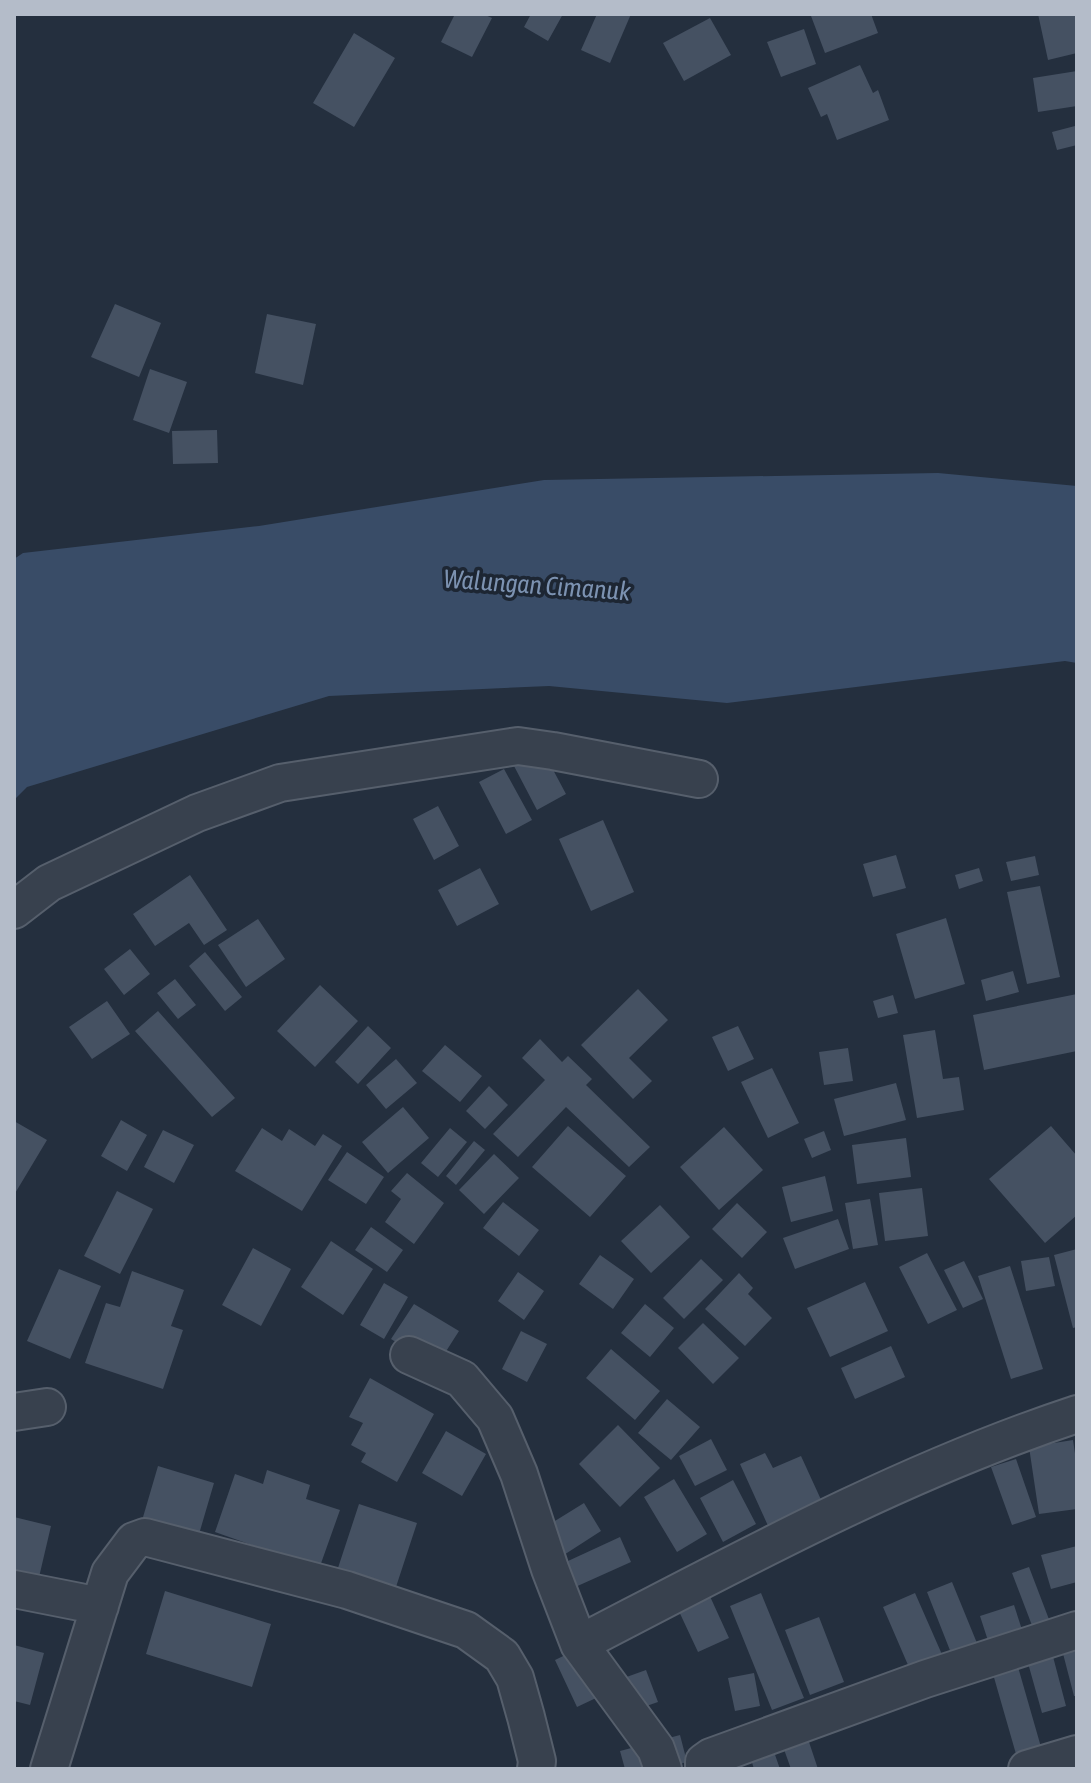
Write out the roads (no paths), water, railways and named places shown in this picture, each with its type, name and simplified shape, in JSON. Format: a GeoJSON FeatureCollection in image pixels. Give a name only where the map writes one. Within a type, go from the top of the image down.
{"type":"FeatureCollection","features":[{"type":"Feature","properties":{"kind":"street"},"geometry":{"type":"LineString","coordinates":[[14,910],[49,883],[197,813],[280,783],[518,746],[699,779]]}},
{"type":"Feature","properties":{"kind":"street"},"geometry":{"type":"LineString","coordinates":[[409,1355],[462,1379],[495,1418],[519,1474],[579,1644],[656,1749],[663,1769]]}},
{"type":"Feature","properties":{"kind":"street"},"geometry":{"type":"LineString","coordinates":[[579,1644],[788,1536],[1010,1436],[1077,1414]]}},
{"type":"Feature","properties":{"kind":"street"},"geometry":{"type":"LineString","coordinates":[[49,1769],[110,1573],[134,1541],[145,1537],[347,1590],[466,1630],[502,1656],[515,1678],[537,1761],[536,1769]]}},
{"type":"Feature","properties":{"kind":"street"},"geometry":{"type":"LineString","coordinates":[[14,1589],[100,1606]]}},
{"type":"Feature","properties":{"kind":"street"},"geometry":{"type":"LineString","coordinates":[[704,1769],[704,1762],[711,1757],[925,1679],[1077,1630]]}},
{"type":"Feature","properties":{"kind":"street"},"geometry":{"type":"LineString","coordinates":[[1027,1769],[1077,1754]]}},
{"type":"Feature","properties":{"kind":"water","name":"Walungan Cimanuk"},"geometry":{"type":"Polygon","coordinates":[[[938,473],[1077,486],[1077,663],[1065,661],[727,703],[549,686],[329,696],[27,787],[14,800],[14,559],[23,553],[259,526],[544,480],[938,473]]]}}]}
